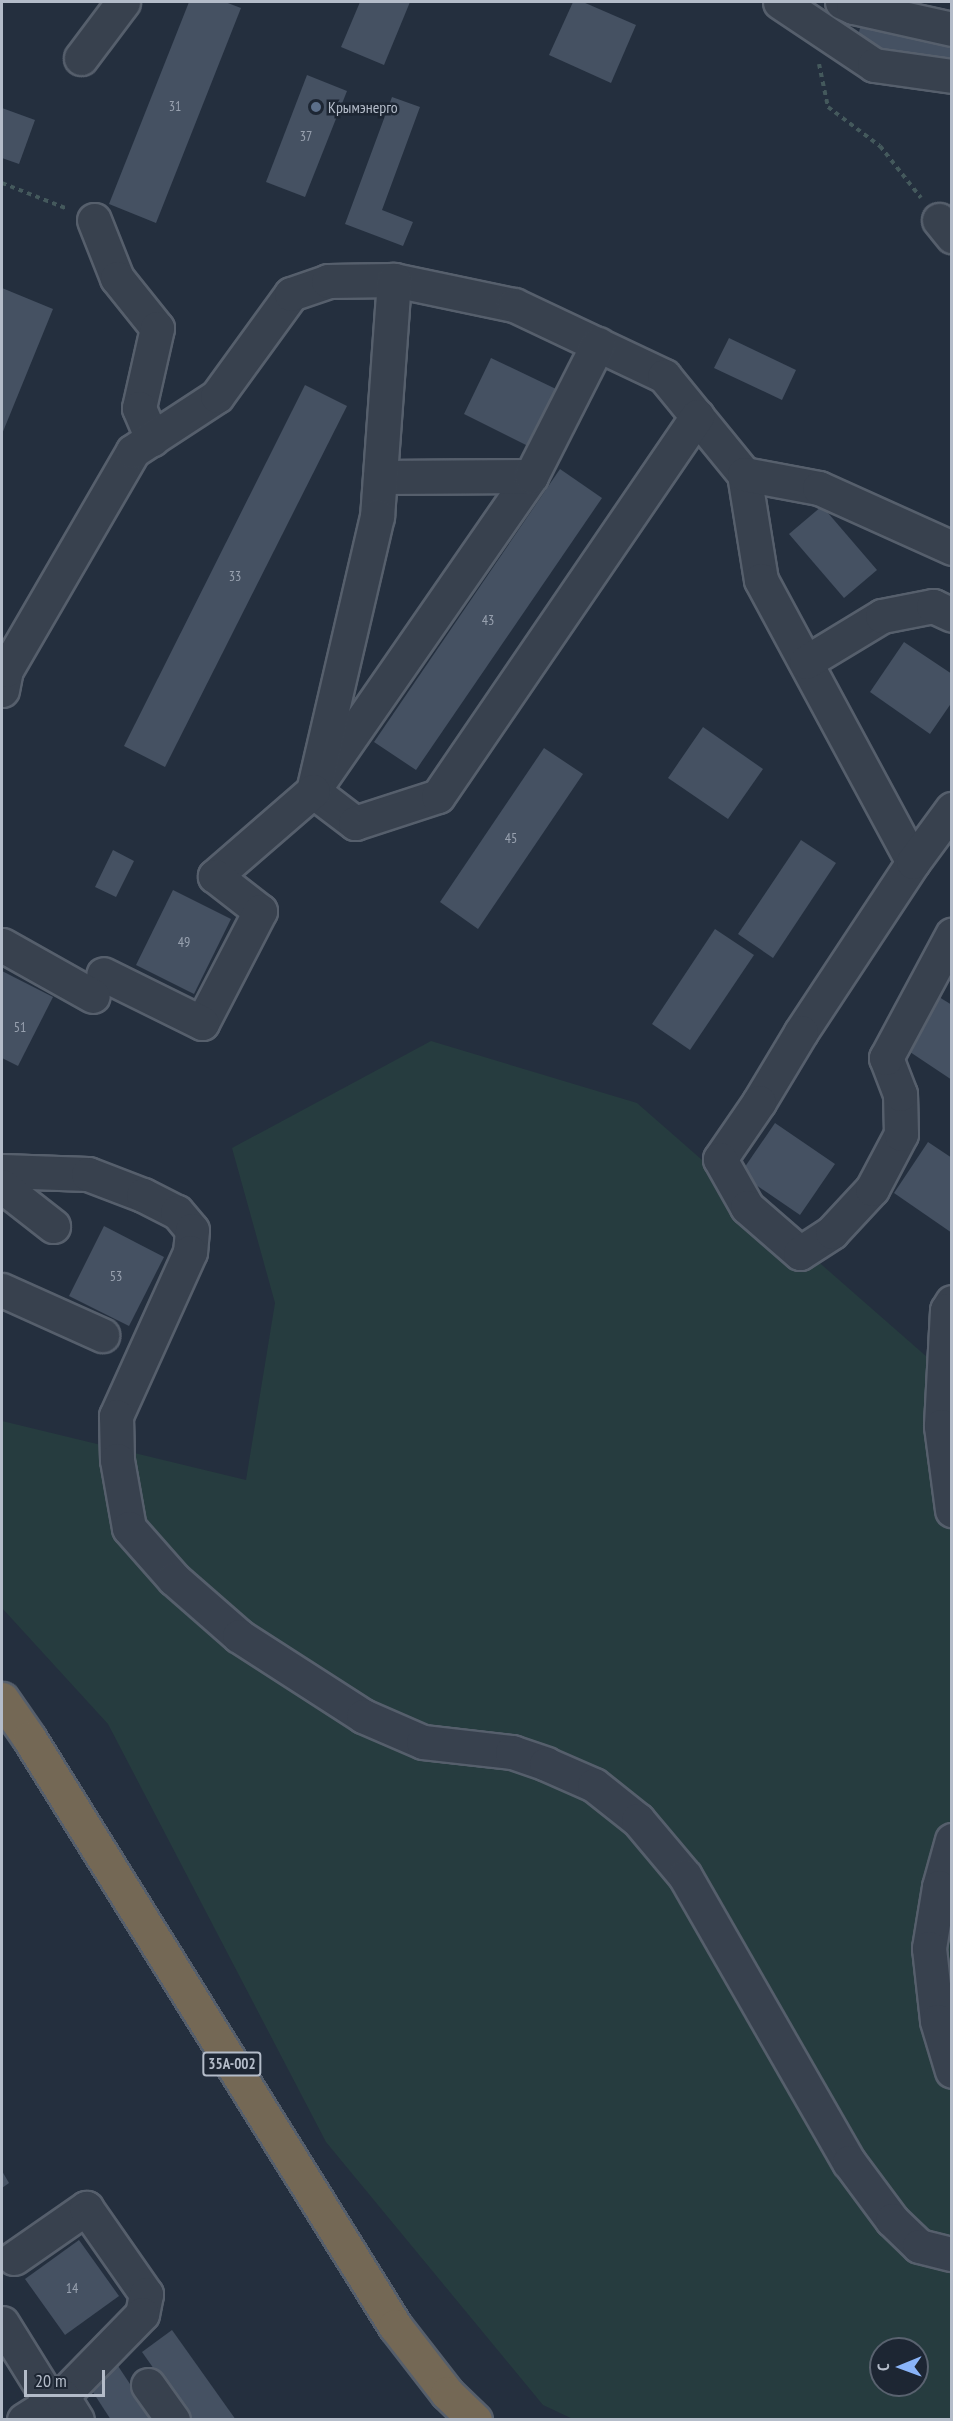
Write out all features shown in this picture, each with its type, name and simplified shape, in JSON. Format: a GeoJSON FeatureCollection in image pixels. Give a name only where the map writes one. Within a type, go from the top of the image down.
{"type":"FeatureCollection","features":[{"type":"Feature","properties":{"kind":"highway","name":"35А-002"},"geometry":{"type":"LineString","coordinates":[[2,1699],[29,1738],[395,2326],[447,2392],[475,2420]]}},
{"type":"Feature","properties":{"kind":"street"},"geometry":{"type":"LineString","coordinates":[[81,58],[123,2]]}},
{"type":"Feature","properties":{"kind":"street"},"geometry":{"type":"LineString","coordinates":[[780,2],[874,65],[951,76]]}},
{"type":"Feature","properties":{"kind":"street"},"geometry":{"type":"LineString","coordinates":[[842,2],[853,7],[951,29]]}},
{"type":"Feature","properties":{"kind":"street"},"geometry":{"type":"LineString","coordinates":[[94,220],[117,278],[157,328],[139,408],[152,439]]}},
{"type":"Feature","properties":{"kind":"street"},"geometry":{"type":"LineString","coordinates":[[313,791],[377,516],[394,280]]}},
{"type":"Feature","properties":{"kind":"street"},"geometry":{"type":"LineString","coordinates":[[3,675],[133,451],[217,396],[291,294],[328,281],[394,280],[514,305],[664,376],[744,474],[761,580],[913,862]]}},
{"type":"Feature","properties":{"kind":"street"},"geometry":{"type":"LineString","coordinates":[[2,945],[98,985],[202,1023],[261,911],[215,876],[313,791],[531,476],[598,345]]}},
{"type":"Feature","properties":{"kind":"street"},"geometry":{"type":"LineString","coordinates":[[313,791],[356,823],[438,796],[697,416]]}},
{"type":"Feature","properties":{"kind":"street"},"geometry":{"type":"LineString","coordinates":[[744,474],[819,488],[951,548]]}},
{"type":"Feature","properties":{"kind":"street"},"geometry":{"type":"LineString","coordinates":[[380,477],[531,476]]}},
{"type":"Feature","properties":{"kind":"street"},"geometry":{"type":"LineString","coordinates":[[806,662],[882,616],[933,606],[951,615]]}},
{"type":"Feature","properties":{"kind":"street"},"geometry":{"type":"LineString","coordinates":[[951,809],[913,862],[720,1159],[747,1207],[800,1253],[832,1232],[872,1189],[901,1134],[900,1094],[886,1058],[951,935]]}},
{"type":"Feature","properties":{"kind":"street"},"geometry":{"type":"LineString","coordinates":[[2,1171],[88,1174],[143,1195],[177,1212],[192,1230],[190,1252],[116,1416],[117,1461],[129,1527],[167,1571],[240,1636],[363,1716],[423,1742],[512,1752],[546,1764],[594,1785],[638,1820],[685,1876],[849,2162],[892,2220],[919,2246],[951,2254]]}},
{"type":"Feature","properties":{"kind":"street"},"geometry":{"type":"LineString","coordinates":[[2,1186],[53,1227]]}},
{"type":"Feature","properties":{"kind":"street"},"geometry":{"type":"LineString","coordinates":[[2,1290],[102,1335]]}},
{"type":"Feature","properties":{"kind":"street"},"geometry":{"type":"LineString","coordinates":[[951,1302],[947,1310],[940,1426],[951,1510]]}},
{"type":"Feature","properties":{"kind":"street"},"geometry":{"type":"LineString","coordinates":[[951,1840],[939,1887],[929,1948],[937,2021],[951,2071]]}},
{"type":"Feature","properties":{"kind":"street"},"geometry":{"type":"LineString","coordinates":[[14,2258],[86,2208],[146,2294],[142,2314],[64,2406],[24,2420]]}},
{"type":"Feature","properties":{"kind":"street"},"geometry":{"type":"LineString","coordinates":[[2,2323],[64,2406]]}},
{"type":"Feature","properties":{"kind":"street"},"geometry":{"type":"LineString","coordinates":[[148,2385],[173,2420]]}},
{"type":"Feature","properties":{"kind":"path"},"geometry":{"type":"LineString","coordinates":[[811,59],[818,61],[828,107],[880,146],[945,228]]}},
{"type":"Feature","properties":{"kind":"path"},"geometry":{"type":"LineString","coordinates":[[2,183],[94,220]]}},
{"type":"Feature","properties":{"kind":"green space"},"geometry":{"type":"Polygon","coordinates":[[[431,1041],[637,1103],[951,1378],[951,2419],[575,2420],[543,2405],[326,2142],[108,1724],[2,1608],[2,1421],[246,1480],[275,1303],[232,1148],[431,1041]]]}},
{"type":"Feature","properties":{"kind":"building"},"geometry":{"type":"Polygon","coordinates":[[[189,2],[225,2],[241,8],[156,223],[109,204],[189,2]]]}},
{"type":"Feature","properties":{"kind":"building"},"geometry":{"type":"Polygon","coordinates":[[[360,2],[410,2],[384,65],[341,47],[360,2]]]}},
{"type":"Feature","properties":{"kind":"building"},"geometry":{"type":"Polygon","coordinates":[[[573,2],[583,2],[636,25],[611,83],[549,55],[573,2]]]}},
{"type":"Feature","properties":{"kind":"building"},"geometry":{"type":"Polygon","coordinates":[[[862,20],[952,41],[952,75],[854,52],[862,20]]]}},
{"type":"Feature","properties":{"kind":"building"},"geometry":{"type":"Polygon","coordinates":[[[307,75],[347,91],[305,197],[266,182],[307,75]]]}},
{"type":"Feature","properties":{"kind":"building"},"geometry":{"type":"Polygon","coordinates":[[[392,97],[420,107],[382,210],[413,222],[403,246],[345,224],[392,97]]]}},
{"type":"Feature","properties":{"kind":"building"},"geometry":{"type":"Polygon","coordinates":[[[2,108],[35,120],[19,164],[2,158],[2,108]]]}},
{"type":"Feature","properties":{"kind":"building"},"geometry":{"type":"Polygon","coordinates":[[[2,288],[53,309],[2,434],[2,288]]]}},
{"type":"Feature","properties":{"kind":"building"},"geometry":{"type":"Polygon","coordinates":[[[729,338],[796,370],[782,400],[714,368],[729,338]]]}},
{"type":"Feature","properties":{"kind":"building"},"geometry":{"type":"Polygon","coordinates":[[[491,358],[556,389],[528,446],[464,414],[491,358]]]}},
{"type":"Feature","properties":{"kind":"building"},"geometry":{"type":"Polygon","coordinates":[[[305,385],[347,406],[165,767],[124,746],[305,385]]]}},
{"type":"Feature","properties":{"kind":"building"},"geometry":{"type":"Polygon","coordinates":[[[560,469],[602,498],[416,770],[374,742],[560,469]]]}},
{"type":"Feature","properties":{"kind":"building"},"geometry":{"type":"Polygon","coordinates":[[[822,506],[877,570],[844,598],[789,534],[822,506]]]}},
{"type":"Feature","properties":{"kind":"building"},"geometry":{"type":"Polygon","coordinates":[[[904,642],[952,674],[952,702],[930,734],[870,692],[904,642]]]}},
{"type":"Feature","properties":{"kind":"building"},"geometry":{"type":"Polygon","coordinates":[[[703,727],[763,769],[728,819],[668,778],[703,727]]]}},
{"type":"Feature","properties":{"kind":"building"},"geometry":{"type":"Polygon","coordinates":[[[544,748],[583,774],[478,929],[440,902],[544,748]]]}},
{"type":"Feature","properties":{"kind":"building"},"geometry":{"type":"Polygon","coordinates":[[[801,840],[836,863],[773,958],[738,934],[801,840]]]}},
{"type":"Feature","properties":{"kind":"building"},"geometry":{"type":"Polygon","coordinates":[[[113,850],[134,861],[116,897],[95,887],[113,850]]]}},
{"type":"Feature","properties":{"kind":"building"},"geometry":{"type":"Polygon","coordinates":[[[173,890],[231,919],[194,994],[136,965],[173,890]]]}},
{"type":"Feature","properties":{"kind":"building"},"geometry":{"type":"Polygon","coordinates":[[[715,929],[754,955],[690,1050],[652,1024],[715,929]]]}},
{"type":"Feature","properties":{"kind":"building"},"geometry":{"type":"Polygon","coordinates":[[[2,971],[53,997],[18,1066],[2,1058],[2,971]]]}},
{"type":"Feature","properties":{"kind":"building"},"geometry":{"type":"Polygon","coordinates":[[[939,997],[952,1005],[952,1080],[904,1048],[939,997]]]}},
{"type":"Feature","properties":{"kind":"building"},"geometry":{"type":"Polygon","coordinates":[[[775,1123],[835,1164],[800,1215],[740,1174],[775,1123]]]}},
{"type":"Feature","properties":{"kind":"building"},"geometry":{"type":"Polygon","coordinates":[[[928,1142],[952,1158],[952,1233],[894,1193],[928,1142]]]}},
{"type":"Feature","properties":{"kind":"building"},"geometry":{"type":"Polygon","coordinates":[[[104,1226],[164,1257],[129,1326],[69,1296],[104,1226]]]}},
{"type":"Feature","properties":{"kind":"building"},"geometry":{"type":"Polygon","coordinates":[[[2,2171],[9,2183],[2,2188],[2,2171]]]}},
{"type":"Feature","properties":{"kind":"building"},"geometry":{"type":"Polygon","coordinates":[[[79,2240],[119,2296],[65,2335],[25,2279],[79,2240]]]}},
{"type":"Feature","properties":{"kind":"building"},"geometry":{"type":"Polygon","coordinates":[[[172,2330],[236,2420],[190,2420],[142,2352],[172,2330]]]}},
{"type":"Feature","properties":{"kind":"building"},"geometry":{"type":"Polygon","coordinates":[[[118,2366],[154,2420],[111,2420],[89,2386],[118,2366]]]}},
{"type":"Feature","properties":{"kind":"place","name":"Крымэнерго"},"geometry":{"type":"Point","coordinates":[316,107]}}]}
